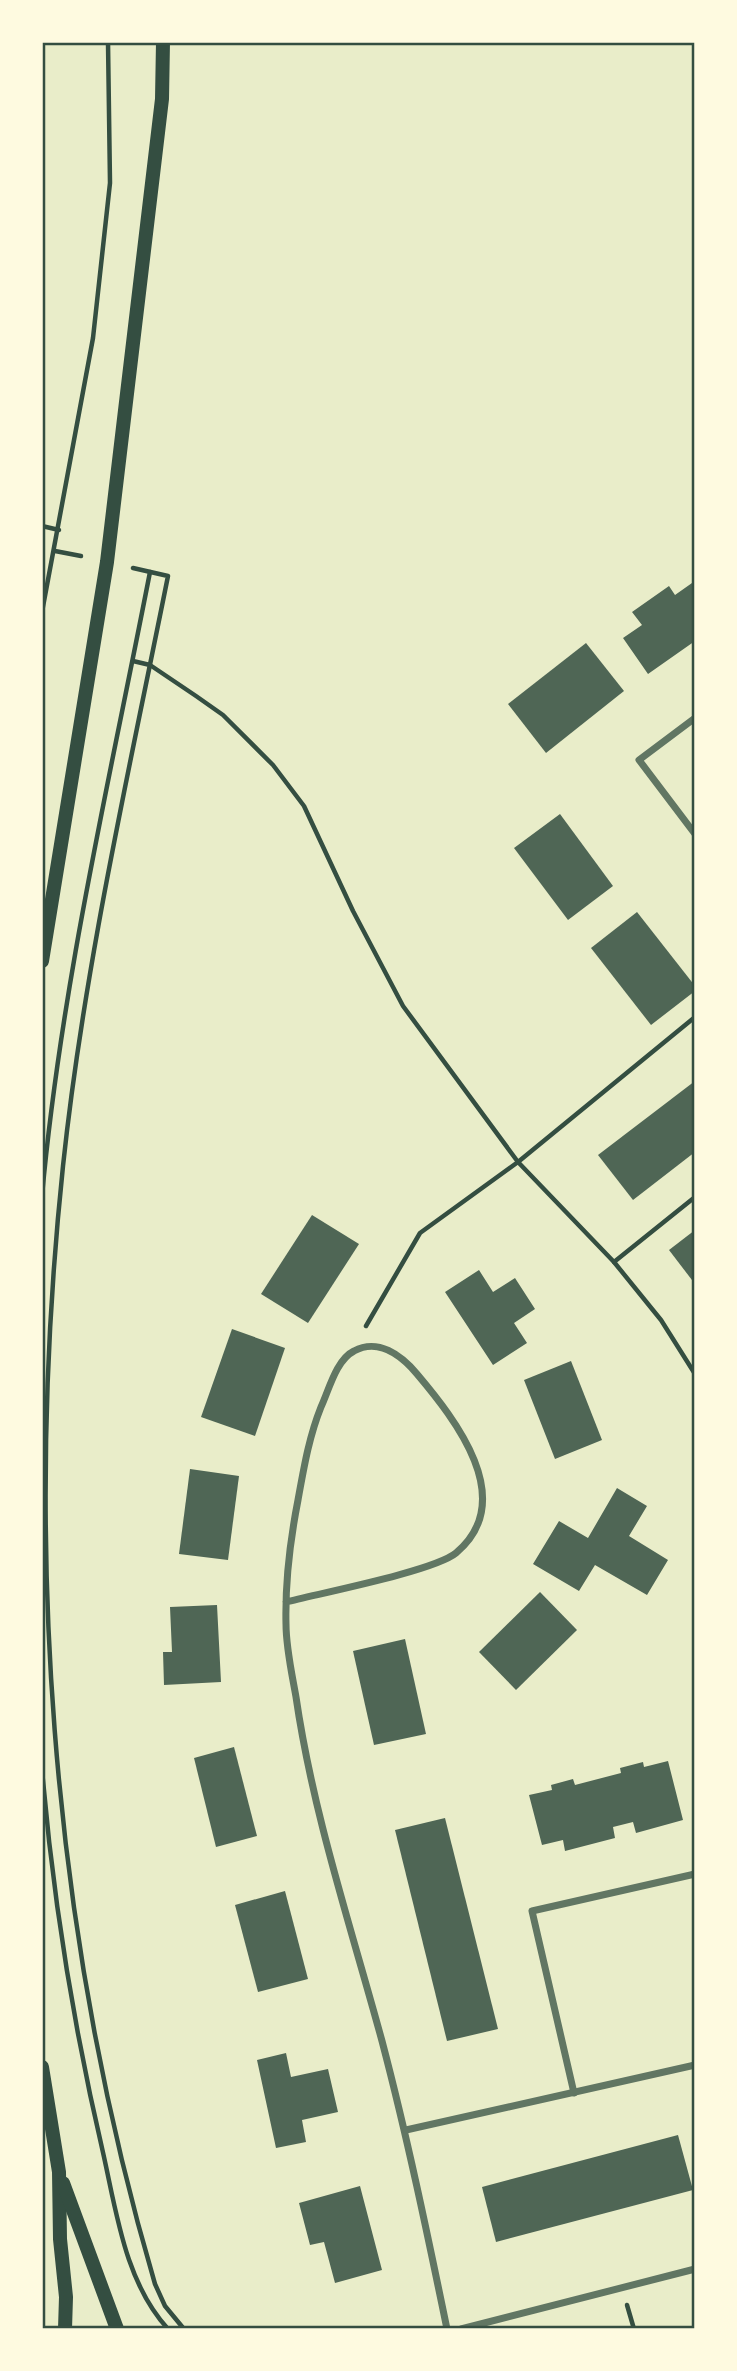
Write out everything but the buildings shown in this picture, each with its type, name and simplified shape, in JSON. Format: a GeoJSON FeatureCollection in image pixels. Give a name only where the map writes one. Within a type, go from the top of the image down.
{"type":"FeatureCollection","features":[{"type":"Feature","properties":{"kind":"main road"},"geometry":{"type":"LineString","coordinates":[[42,961],[107,562],[162,99],[163,42]]}},
{"type":"Feature","properties":{"kind":"main road"},"geometry":{"type":"LineString","coordinates":[[42,2067],[59,2172],[65,2329]]}},
{"type":"Feature","properties":{"kind":"main road"},"geometry":{"type":"LineString","coordinates":[[59,2172],[117,2329]]}},
{"type":"Feature","properties":{"kind":"street"},"geometry":{"type":"LineString","coordinates":[[695,718],[639,760],[695,834]]}},
{"type":"Feature","properties":{"kind":"street"},"geometry":{"type":"LineString","coordinates":[[286,1602],[400,1573],[454,1555],[473,1534],[481,1515],[483,1487],[478,1464],[443,1405],[410,1366],[389,1350],[370,1345],[350,1352],[337,1369],[309,1436],[288,1554],[286,1602],[286,1628],[304,1757],[406,2130],[447,2329]]}},
{"type":"Feature","properties":{"kind":"street"},"geometry":{"type":"LineString","coordinates":[[574,2092],[532,1911],[695,1874]]}},
{"type":"Feature","properties":{"kind":"street"},"geometry":{"type":"LineString","coordinates":[[406,2130],[695,2065]]}},
{"type":"Feature","properties":{"kind":"street"},"geometry":{"type":"LineString","coordinates":[[461,2329],[695,2269]]}},
{"type":"Feature","properties":{"kind":"path"},"geometry":{"type":"LineString","coordinates":[[42,612],[93,338],[110,183],[107,42]]}},
{"type":"Feature","properties":{"kind":"path"},"geometry":{"type":"LineString","coordinates":[[42,526],[59,530]]}},
{"type":"Feature","properties":{"kind":"path"},"geometry":{"type":"LineString","coordinates":[[55,551],[81,556]]}},
{"type":"Feature","properties":{"kind":"path"},"geometry":{"type":"LineString","coordinates":[[134,568],[168,576],[83,1013],[63,1166],[47,1374],[44,1541],[53,1700],[71,1875],[97,2052],[155,2284],[165,2306],[184,2329]]}},
{"type":"Feature","properties":{"kind":"path"},"geometry":{"type":"LineString","coordinates":[[42,1196],[47,1144],[68,1011],[150,572]]}},
{"type":"Feature","properties":{"kind":"path"},"geometry":{"type":"LineString","coordinates":[[132,661],[150,665],[223,715],[273,765],[304,806],[352,911],[403,1006],[518,1162],[614,1262],[661,1321],[695,1374]]}},
{"type":"Feature","properties":{"kind":"path"},"geometry":{"type":"LineString","coordinates":[[350,1352],[420,1233],[518,1162],[695,1017]]}},
{"type":"Feature","properties":{"kind":"path"},"geometry":{"type":"LineString","coordinates":[[614,1262],[695,1197]]}},
{"type":"Feature","properties":{"kind":"path"},"geometry":{"type":"LineString","coordinates":[[42,1769],[61,1942],[80,2056],[126,2247],[142,2295],[168,2329]]}}]}
